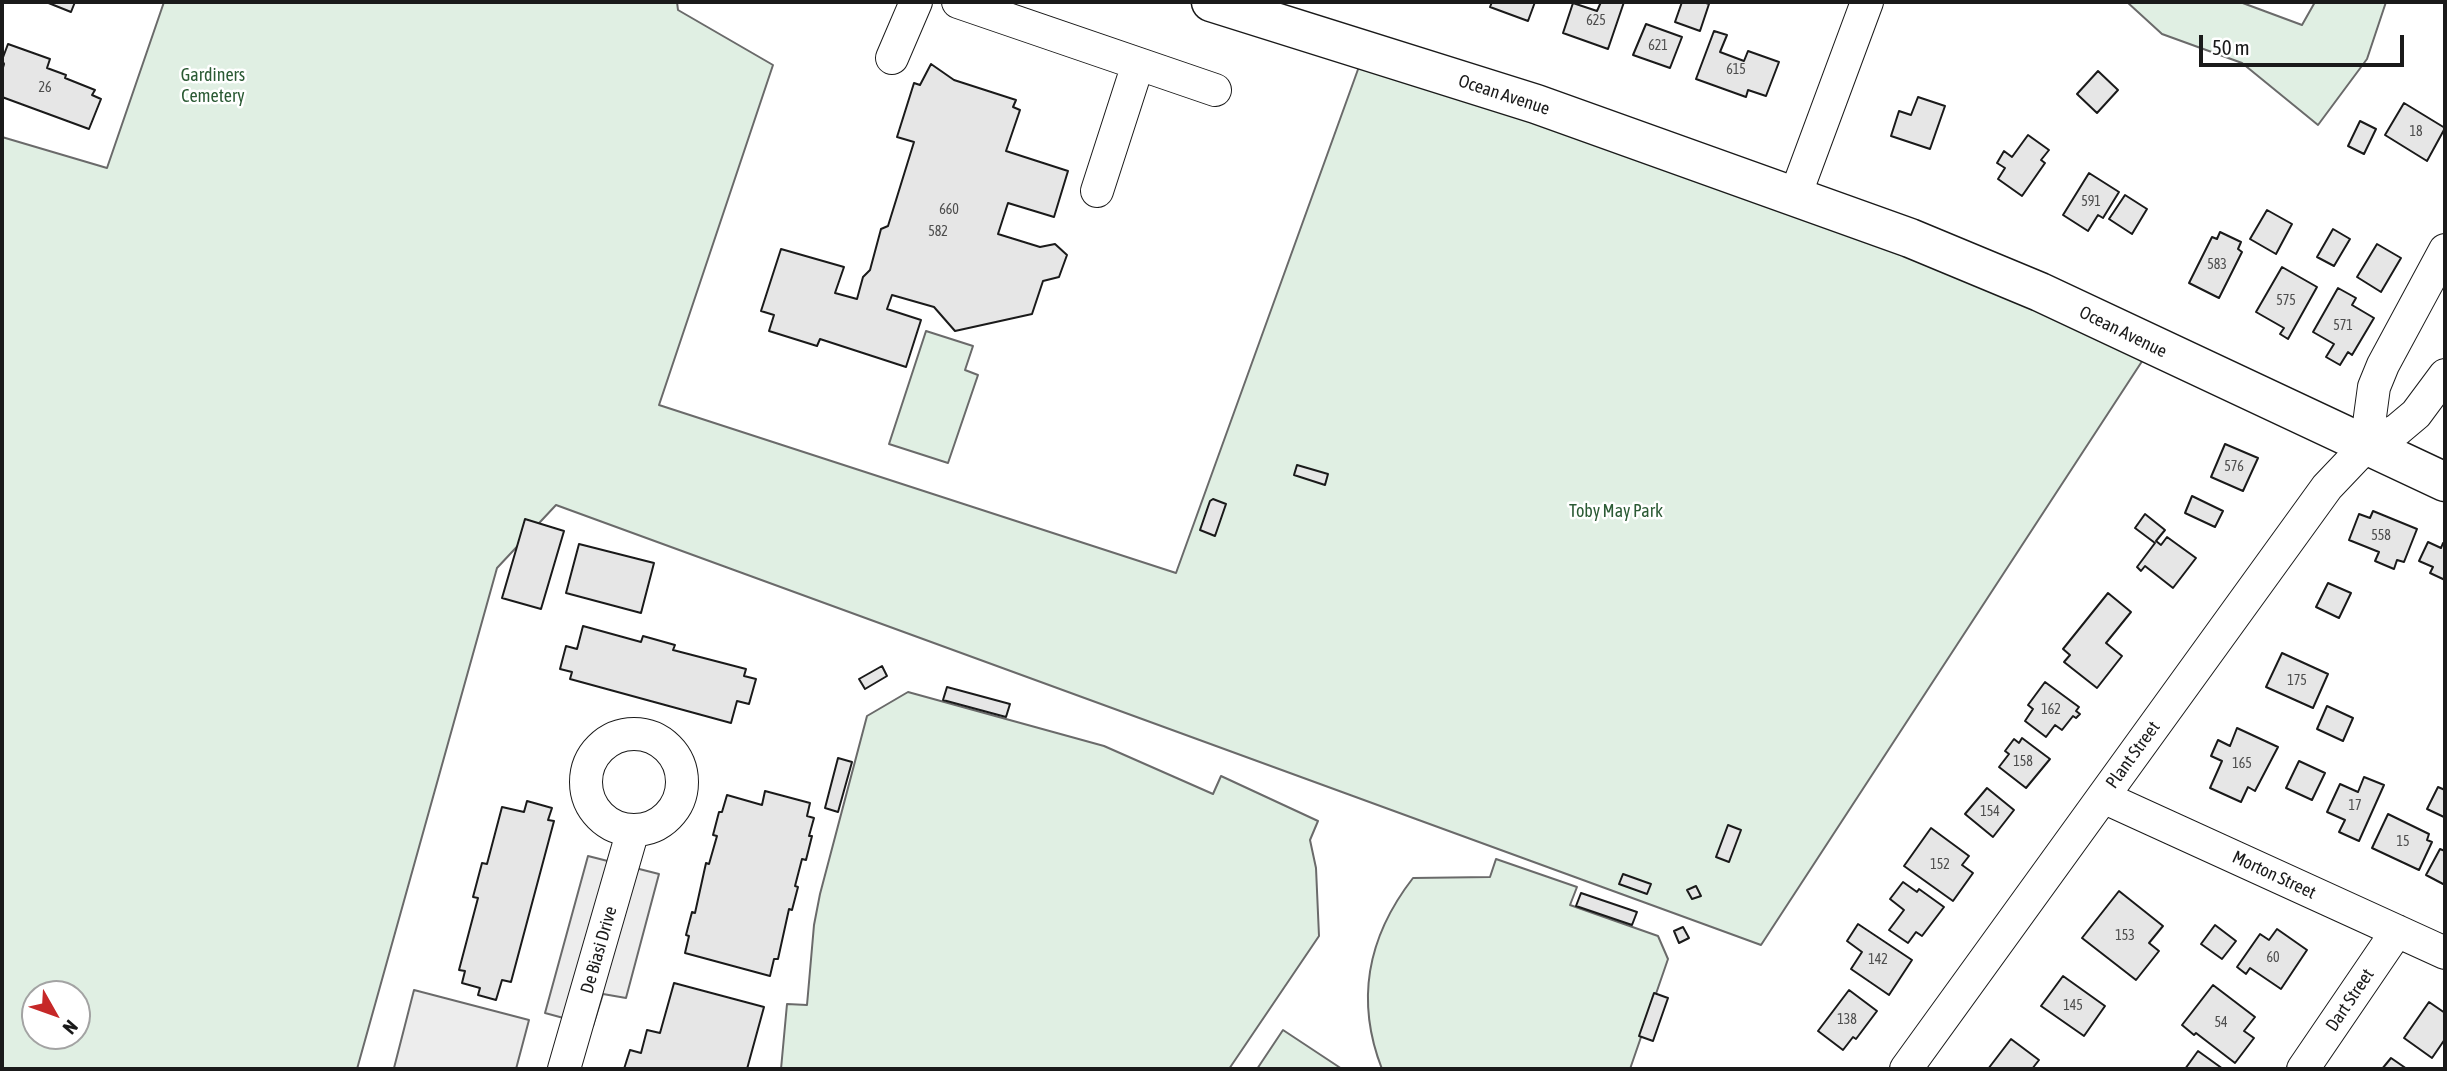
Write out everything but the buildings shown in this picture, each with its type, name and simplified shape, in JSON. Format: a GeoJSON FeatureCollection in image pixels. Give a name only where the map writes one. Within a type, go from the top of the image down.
{"type":"FeatureCollection","features":[{"type":"Feature","properties":{"kind":"main road","name":"Ocean Avenue"},"geometry":{"type":"LineString","coordinates":[[1211,2],[1536,104],[1972,262],[2445,482]]}},
{"type":"Feature","properties":{"kind":"street"},"geometry":{"type":"LineString","coordinates":[[892,58],[916,2]]}},
{"type":"Feature","properties":{"kind":"street"},"geometry":{"type":"LineString","coordinates":[[958,2],[1215,90]]}},
{"type":"Feature","properties":{"kind":"street"},"geometry":{"type":"LineString","coordinates":[[1795,196],[1867,2]]}},
{"type":"Feature","properties":{"kind":"street"},"geometry":{"type":"LineString","coordinates":[[1097,191],[1138,64]]}},
{"type":"Feature","properties":{"kind":"street"},"geometry":{"type":"LineString","coordinates":[[2366,446],[2374,387],[2383,365],[2445,250]]}},
{"type":"Feature","properties":{"kind":"street","name":"Plant Street"},"geometry":{"type":"LineString","coordinates":[[1906,1069],[2327,486],[2366,446],[2397,430],[2416,414],[2445,375]]}},
{"type":"Feature","properties":{"kind":"street","name":"Morton Street"},"geometry":{"type":"LineString","coordinates":[[2103,797],[2445,953]]}},
{"type":"Feature","properties":{"kind":"street","name":"De Biasi Drive"},"geometry":{"type":"LineString","coordinates":[[564,1069],[633,830]]}},
{"type":"Feature","properties":{"kind":"street","name":"Dart Street"},"geometry":{"type":"LineString","coordinates":[[2303,1069],[2397,931]]}},
{"type":"Feature","properties":{"kind":"green space"},"geometry":{"type":"Polygon","coordinates":[[[164,2],[677,2],[678,10],[773,65],[659,405],[1176,573],[1365,50],[2152,346],[1761,945],[556,505],[497,568],[357,1069],[2,1069],[2,137],[107,168],[164,2]]]}},
{"type":"Feature","properties":{"kind":"green space"},"geometry":{"type":"Polygon","coordinates":[[[2127,2],[2240,2],[2302,25],[2315,2],[2386,2],[2367,59],[2318,125],[2242,63],[2162,34],[2127,2]]]}},
{"type":"Feature","properties":{"kind":"green space"},"geometry":{"type":"Polygon","coordinates":[[[926,331],[973,346],[965,370],[978,375],[948,463],[889,444],[926,331]]]}},
{"type":"Feature","properties":{"kind":"green space"},"geometry":{"type":"Polygon","coordinates":[[[908,692],[1104,746],[1213,794],[1221,776],[1318,821],[1310,840],[1316,868],[1319,936],[1229,1069],[781,1069],[787,1004],[807,1005],[814,925],[820,894],[867,716],[908,692]]]}},
{"type":"Feature","properties":{"kind":"green space"},"geometry":{"type":"Polygon","coordinates":[[[1496,859],[1577,887],[1570,905],[1658,936],[1668,959],[1630,1069],[1382,1069],[1369,1018],[1368,994],[1376,946],[1385,923],[1413,878],[1490,877],[1496,859]]]}},
{"type":"Feature","properties":{"kind":"green space"},"geometry":{"type":"Polygon","coordinates":[[[1283,1030],[1342,1069],[1257,1069],[1283,1030]]]}},
{"type":"Feature","properties":{"kind":"shaded area"},"geometry":{"type":"Polygon","coordinates":[[[588,856],[659,874],[626,998],[603,994],[593,1026],[545,1013],[588,856]]]}},
{"type":"Feature","properties":{"kind":"shaded area"},"geometry":{"type":"Polygon","coordinates":[[[414,990],[529,1020],[516,1069],[394,1068],[414,990]]]}},
{"type":"Feature","properties":{"kind":"park label","name":"Gardiners Cemetery"},"geometry":{"type":"Point","coordinates":[213,85]}},
{"type":"Feature","properties":{"kind":"park label","name":"Toby May Park"},"geometry":{"type":"Point","coordinates":[1616,511]}}]}
